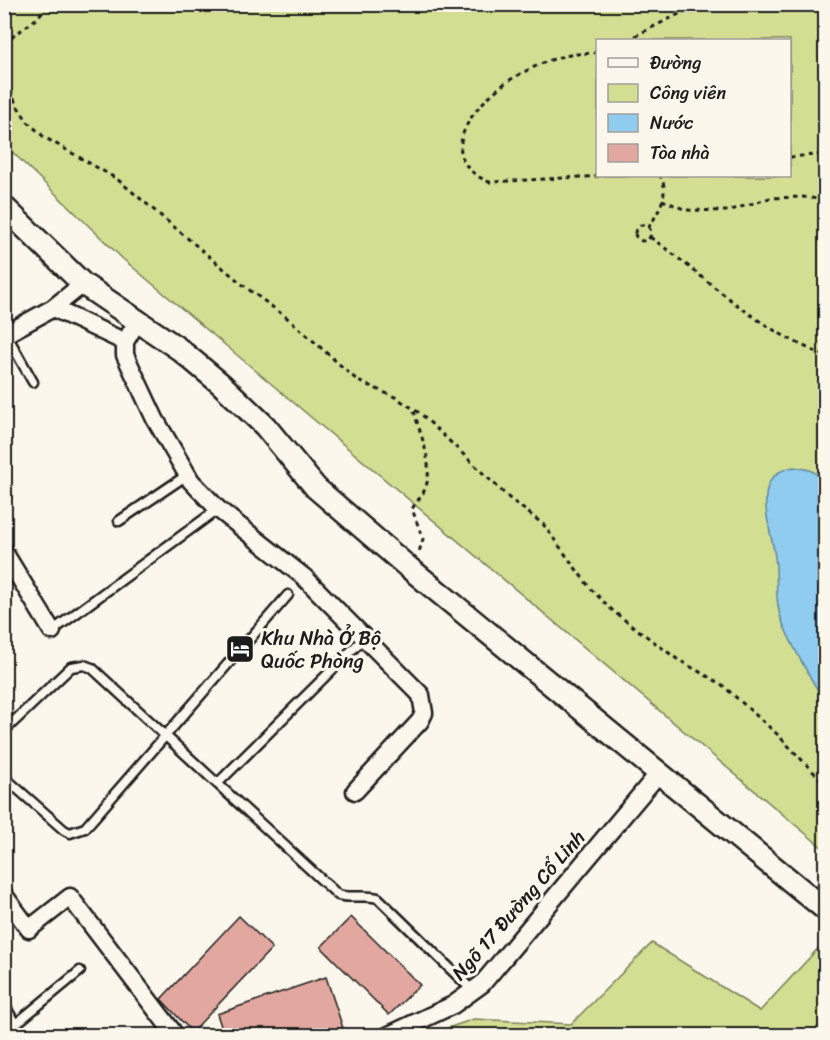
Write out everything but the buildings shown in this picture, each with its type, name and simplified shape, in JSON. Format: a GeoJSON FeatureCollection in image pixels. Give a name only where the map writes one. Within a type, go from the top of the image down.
{"type":"FeatureCollection","features":[{"type":"Feature","properties":{"kind":"street"},"geometry":{"type":"LineString","coordinates":[[4,207],[82,284],[179,349],[221,384],[265,426],[316,488],[825,910]]}},
{"type":"Feature","properties":{"kind":"street"},"geometry":{"type":"LineString","coordinates":[[5,334],[53,309],[82,284]]}},
{"type":"Feature","properties":{"kind":"street"},"geometry":{"type":"LineString","coordinates":[[53,309],[86,321],[125,342]]}},
{"type":"Feature","properties":{"kind":"street"},"geometry":{"type":"LineString","coordinates":[[138,320],[125,342],[125,355],[154,419],[187,475],[218,509],[304,577],[421,695],[424,713],[420,722],[355,791]]}},
{"type":"Feature","properties":{"kind":"street"},"geometry":{"type":"LineString","coordinates":[[7,561],[52,631]]}},
{"type":"Feature","properties":{"kind":"street","name":"Ngõ 17 Đường Cổ Linh"},"geometry":{"type":"LineString","coordinates":[[387,1035],[442,1011],[474,991],[659,773]]}},
{"type":"Feature","properties":{"kind":"street"},"geometry":{"type":"LineString","coordinates":[[4,896],[29,928],[69,897],[176,1035]]}},
{"type":"Feature","properties":{"kind":"street"},"geometry":{"type":"LineString","coordinates":[[4,1011],[14,1031]]}},
{"type":"Feature","properties":{"kind":"lane"},"geometry":{"type":"LineString","coordinates":[[5,334],[33,382]]}},
{"type":"Feature","properties":{"kind":"lane"},"geometry":{"type":"LineString","coordinates":[[118,521],[187,475]]}},
{"type":"Feature","properties":{"kind":"lane"},"geometry":{"type":"LineString","coordinates":[[52,631],[218,509]]}},
{"type":"Feature","properties":{"kind":"lane"},"geometry":{"type":"LineString","coordinates":[[4,777],[64,830],[70,833],[85,828],[288,595]]}},
{"type":"Feature","properties":{"kind":"lane"},"geometry":{"type":"LineString","coordinates":[[218,783],[364,638]]}},
{"type":"Feature","properties":{"kind":"lane"},"geometry":{"type":"LineString","coordinates":[[4,731],[71,667],[84,665],[92,668],[338,895],[346,897],[366,895],[378,898],[474,991]]}},
{"type":"Feature","properties":{"kind":"lane"},"geometry":{"type":"LineString","coordinates":[[14,1031],[80,971]]}},
{"type":"Feature","properties":{"kind":"path"},"geometry":{"type":"LineString","coordinates":[[4,43],[36,19],[49,4]]}},
{"type":"Feature","properties":{"kind":"path"},"geometry":{"type":"LineString","coordinates":[[629,39],[699,4]]}},
{"type":"Feature","properties":{"kind":"path"},"geometry":{"type":"LineString","coordinates":[[596,52],[568,55],[546,63],[520,74],[499,88],[462,130],[460,147],[464,165],[474,176],[489,182],[596,176]]}},
{"type":"Feature","properties":{"kind":"path"},"geometry":{"type":"LineString","coordinates":[[4,73],[16,104],[28,122],[44,137],[117,178],[248,289],[290,320],[358,381],[395,397],[414,410],[509,498],[543,524],[590,588],[614,612],[677,659],[721,684],[777,734],[825,785]]}},
{"type":"Feature","properties":{"kind":"path"},"geometry":{"type":"LineString","coordinates":[[791,157],[825,154]]}},
{"type":"Feature","properties":{"kind":"path"},"geometry":{"type":"LineString","coordinates":[[660,177],[664,187],[662,200],[648,228],[650,237],[752,318],[778,334],[825,356]]}},
{"type":"Feature","properties":{"kind":"path"},"geometry":{"type":"LineString","coordinates":[[662,200],[686,210],[728,211],[770,198],[803,197],[825,200]]}},
{"type":"Feature","properties":{"kind":"path"},"geometry":{"type":"LineString","coordinates":[[648,228],[641,226],[635,233],[641,241],[650,237]]}},
{"type":"Feature","properties":{"kind":"path"},"geometry":{"type":"LineString","coordinates":[[414,410],[425,446],[427,464],[425,491],[412,509],[423,539],[419,552]]}},
{"type":"Feature","properties":{"kind":"green space"},"geometry":{"type":"Polygon","coordinates":[[[4,5],[825,5],[825,850],[123,259],[5,145],[4,5]]]}},
{"type":"Feature","properties":{"kind":"green space"},"geometry":{"type":"Polygon","coordinates":[[[825,941],[825,1035],[427,1035],[474,1019],[571,1024],[652,943],[760,1011],[825,941]]]}},
{"type":"Feature","properties":{"kind":"water"},"geometry":{"type":"Polygon","coordinates":[[[794,467],[810,470],[825,479],[825,703],[791,642],[778,605],[775,557],[767,517],[767,491],[771,480],[780,472],[794,467]]]}},
{"type":"Feature","properties":{"kind":"place","name":"Khu Nhà Ở Bộ Quốc Phòng"},"geometry":{"type":"Point","coordinates":[240,649]}}]}
